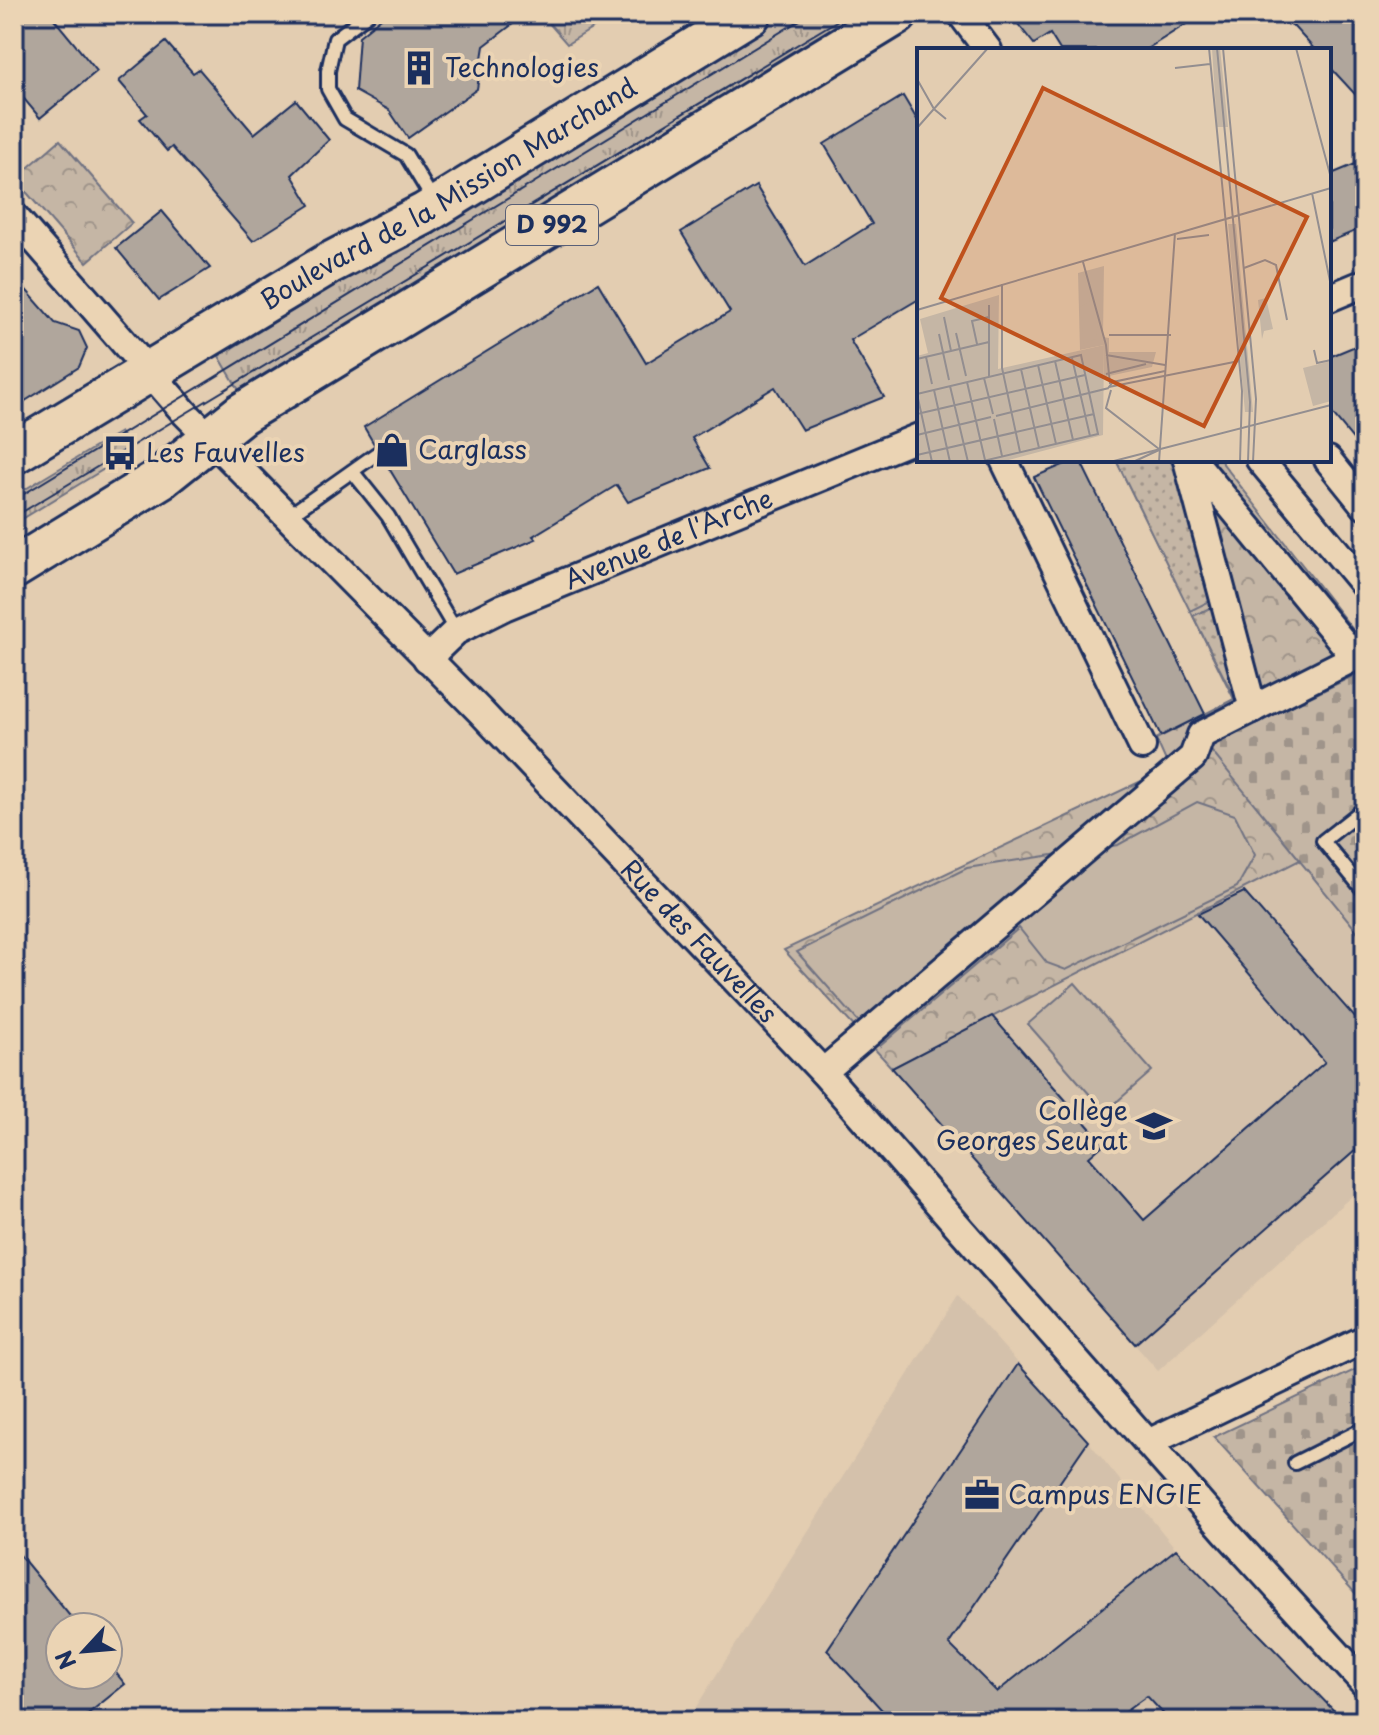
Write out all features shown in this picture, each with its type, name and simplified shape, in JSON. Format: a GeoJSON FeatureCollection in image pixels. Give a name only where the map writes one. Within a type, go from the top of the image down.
{"type":"FeatureCollection","features":[{"type":"Feature","properties":{"kind":"main road","name":"Boulevard de la Mission Marchand"},"geometry":{"type":"LineString","coordinates":[[14,453],[146,371],[339,258],[437,206],[750,14]]}},
{"type":"Feature","properties":{"kind":"main road","name":"D 992"},"geometry":{"type":"LineString","coordinates":[[14,568],[161,478],[241,414],[897,14]]}},
{"type":"Feature","properties":{"kind":"street"},"geometry":{"type":"LineString","coordinates":[[961,14],[986,48]]}},
{"type":"Feature","properties":{"kind":"street","name":"Rue des Fauvelles"},"geometry":{"type":"LineString","coordinates":[[14,216],[146,371],[210,439],[427,659],[823,1072],[1148,1443],[1365,1684]]}},
{"type":"Feature","properties":{"kind":"street"},"geometry":{"type":"LineString","coordinates":[[1331,297],[1365,283]]}},
{"type":"Feature","properties":{"kind":"street","name":"Avenue de l'Arche"},"geometry":{"type":"LineString","coordinates":[[427,659],[456,631],[518,601],[917,438]]}},
{"type":"Feature","properties":{"kind":"street"},"geometry":{"type":"LineString","coordinates":[[1005,462],[1142,746]]}},
{"type":"Feature","properties":{"kind":"street"},"geometry":{"type":"LineString","coordinates":[[1191,462],[1253,709]]}},
{"type":"Feature","properties":{"kind":"street"},"geometry":{"type":"LineString","coordinates":[[823,1072],[1193,757],[1201,735],[1360,655],[1192,462]]}},
{"type":"Feature","properties":{"kind":"street"},"geometry":{"type":"LineString","coordinates":[[1266,462],[1365,586]]}},
{"type":"Feature","properties":{"kind":"street"},"geometry":{"type":"LineString","coordinates":[[1330,462],[1365,506]]}},
{"type":"Feature","properties":{"kind":"street"},"geometry":{"type":"LineString","coordinates":[[1148,1443],[1365,1339]]}},
{"type":"Feature","properties":{"kind":"lane"},"geometry":{"type":"LineString","coordinates":[[368,14],[335,39],[328,71],[328,89],[345,119],[406,155],[437,206]]}},
{"type":"Feature","properties":{"kind":"lane"},"geometry":{"type":"LineString","coordinates":[[287,517],[379,452]]}},
{"type":"Feature","properties":{"kind":"lane"},"geometry":{"type":"LineString","coordinates":[[352,471],[388,516],[456,631]]}},
{"type":"Feature","properties":{"kind":"lane"},"geometry":{"type":"LineString","coordinates":[[1363,884],[1323,841],[1365,808]]}},
{"type":"Feature","properties":{"kind":"lane"},"geometry":{"type":"LineString","coordinates":[[1295,1463],[1363,1434]]}},
{"type":"Feature","properties":{"kind":"shaded area","name":"Collège Georges Seurat"},"geometry":{"type":"Polygon","coordinates":[[[1300,860],[1365,941],[1365,1184],[1158,1371],[892,1068],[1300,860]]]}},
{"type":"Feature","properties":{"kind":"shaded area","name":"Campus ENGIE"},"geometry":{"type":"Polygon","coordinates":[[[958,1296],[1088,1441],[1176,1549],[1343,1721],[687,1721],[958,1296]]]}},
{"type":"Feature","properties":{"kind":"green space"},"geometry":{"type":"Polygon","coordinates":[[[541,14],[616,14],[567,44],[541,14]]]}},
{"type":"Feature","properties":{"kind":"green space"},"geometry":{"type":"Polygon","coordinates":[[[775,14],[870,14],[243,397],[219,356],[775,14]]]}},
{"type":"Feature","properties":{"kind":"green space"},"geometry":{"type":"Polygon","coordinates":[[[60,140],[132,223],[87,262],[15,179],[60,140]]]}},
{"type":"Feature","properties":{"kind":"green space"},"geometry":{"type":"Polygon","coordinates":[[[120,432],[132,452],[14,524],[14,496],[120,432]]]}},
{"type":"Feature","properties":{"kind":"green space"},"geometry":{"type":"Polygon","coordinates":[[[1117,462],[1222,462],[1365,645],[1365,670],[1208,747],[1300,860],[892,1068],[784,950],[1169,768],[1156,739],[1234,699],[1117,462]]]}},
{"type":"Feature","properties":{"kind":"green space"},"geometry":{"type":"Polygon","coordinates":[[[1117,462],[1171,462],[1185,491],[1214,599],[1190,611],[1117,462]]]}},
{"type":"Feature","properties":{"kind":"green space"},"geometry":{"type":"Polygon","coordinates":[[[1216,605],[1240,696],[1235,699],[1193,616],[1216,605]]]}},
{"type":"Feature","properties":{"kind":"green space"},"geometry":{"type":"Polygon","coordinates":[[[1365,670],[1365,941],[1207,747],[1365,670]]]}},
{"type":"Feature","properties":{"kind":"green space"},"geometry":{"type":"Polygon","coordinates":[[[1197,802],[1235,815],[1255,855],[1237,887],[1066,970],[1047,963],[1019,928],[880,1046],[797,952],[967,868],[1118,845],[1197,802]]]}},
{"type":"Feature","properties":{"kind":"green space"},"geometry":{"type":"Polygon","coordinates":[[[1075,983],[1152,1071],[1105,1112],[1028,1024],[1075,983]]]}},
{"type":"Feature","properties":{"kind":"green space"},"geometry":{"type":"Polygon","coordinates":[[[1365,1365],[1365,1604],[1214,1437],[1365,1365]]]}},
{"type":"Feature","properties":{"kind":"building"},"geometry":{"type":"Polygon","coordinates":[[[14,14],[50,14],[97,71],[40,118],[14,87],[14,14]]]}},
{"type":"Feature","properties":{"kind":"building","name":"Technologies"},"geometry":{"type":"Polygon","coordinates":[[[386,14],[526,14],[484,46],[477,89],[408,138],[389,110],[355,91],[359,36],[386,14]]]}},
{"type":"Feature","properties":{"kind":"building"},"geometry":{"type":"Polygon","coordinates":[[[1010,14],[1202,14],[1148,48],[1059,48],[1050,34],[1034,44],[1010,14]]]}},
{"type":"Feature","properties":{"kind":"building"},"geometry":{"type":"Polygon","coordinates":[[[1282,14],[1365,14],[1365,105],[1331,68],[1331,48],[1313,48],[1282,14]]]}},
{"type":"Feature","properties":{"kind":"building"},"geometry":{"type":"Polygon","coordinates":[[[166,42],[193,73],[199,69],[254,134],[296,100],[329,140],[292,175],[310,205],[253,241],[172,147],[167,151],[140,119],[147,114],[119,81],[166,42]]]}},
{"type":"Feature","properties":{"kind":"building","name":"Carglass"},"geometry":{"type":"Polygon","coordinates":[[[903,96],[917,120],[917,300],[850,340],[884,397],[802,430],[775,387],[692,438],[710,468],[628,502],[617,485],[533,536],[536,539],[453,574],[384,460],[387,448],[374,444],[364,427],[598,283],[646,363],[730,312],[681,232],[756,186],[805,266],[872,224],[824,144],[903,96]]]}},
{"type":"Feature","properties":{"kind":"building"},"geometry":{"type":"Polygon","coordinates":[[[1365,160],[1365,227],[1331,241],[1331,174],[1365,160]]]}},
{"type":"Feature","properties":{"kind":"building"},"geometry":{"type":"Polygon","coordinates":[[[162,211],[210,268],[159,300],[116,248],[162,211]]]}},
{"type":"Feature","properties":{"kind":"building"},"geometry":{"type":"Polygon","coordinates":[[[14,276],[55,323],[79,331],[87,348],[79,367],[14,408],[14,276]]]}},
{"type":"Feature","properties":{"kind":"building"},"geometry":{"type":"Polygon","coordinates":[[[1365,342],[1365,454],[1331,412],[1331,356],[1365,342]]]}},
{"type":"Feature","properties":{"kind":"building"},"geometry":{"type":"Polygon","coordinates":[[[1070,462],[1081,462],[1205,714],[1161,736],[1034,477],[1070,462]]]}},
{"type":"Feature","properties":{"kind":"building"},"geometry":{"type":"Polygon","coordinates":[[[1244,892],[1365,1029],[1365,1142],[1135,1344],[892,1068],[992,1016],[1104,1144],[1089,1157],[1144,1220],[1325,1062],[1198,914],[1244,892]]]}},
{"type":"Feature","properties":{"kind":"building"},"geometry":{"type":"Polygon","coordinates":[[[1018,1364],[1088,1441],[949,1644],[997,1692],[1176,1549],[1344,1721],[1170,1721],[1147,1696],[1112,1721],[892,1721],[827,1650],[1018,1364]]]}},
{"type":"Feature","properties":{"kind":"building"},"geometry":{"type":"Polygon","coordinates":[[[14,1548],[66,1611],[44,1611],[44,1691],[116,1691],[79,1721],[14,1721],[14,1548]]]}},
{"type":"Feature","properties":{"kind":"tram line"},"geometry":{"type":"LineString","coordinates":[[14,500],[810,14]]}},
{"type":"Feature","properties":{"kind":"tram line"},"geometry":{"type":"LineString","coordinates":[[14,517],[848,14]]}},
{"type":"Feature","properties":{"kind":"place","name":"Technologies"},"geometry":{"type":"Point","coordinates":[419,68]}},
{"type":"Feature","properties":{"kind":"place","name":"Carglass"},"geometry":{"type":"Point","coordinates":[392,450]}},
{"type":"Feature","properties":{"kind":"place","name":"Les Fauvelles"},"geometry":{"type":"Point","coordinates":[120,453]}},
{"type":"Feature","properties":{"kind":"place","name":"Collège Georges Seurat"},"geometry":{"type":"Point","coordinates":[1154,1126]}},
{"type":"Feature","properties":{"kind":"place","name":"Campus ENGIE"},"geometry":{"type":"Point","coordinates":[982,1495]}}]}
